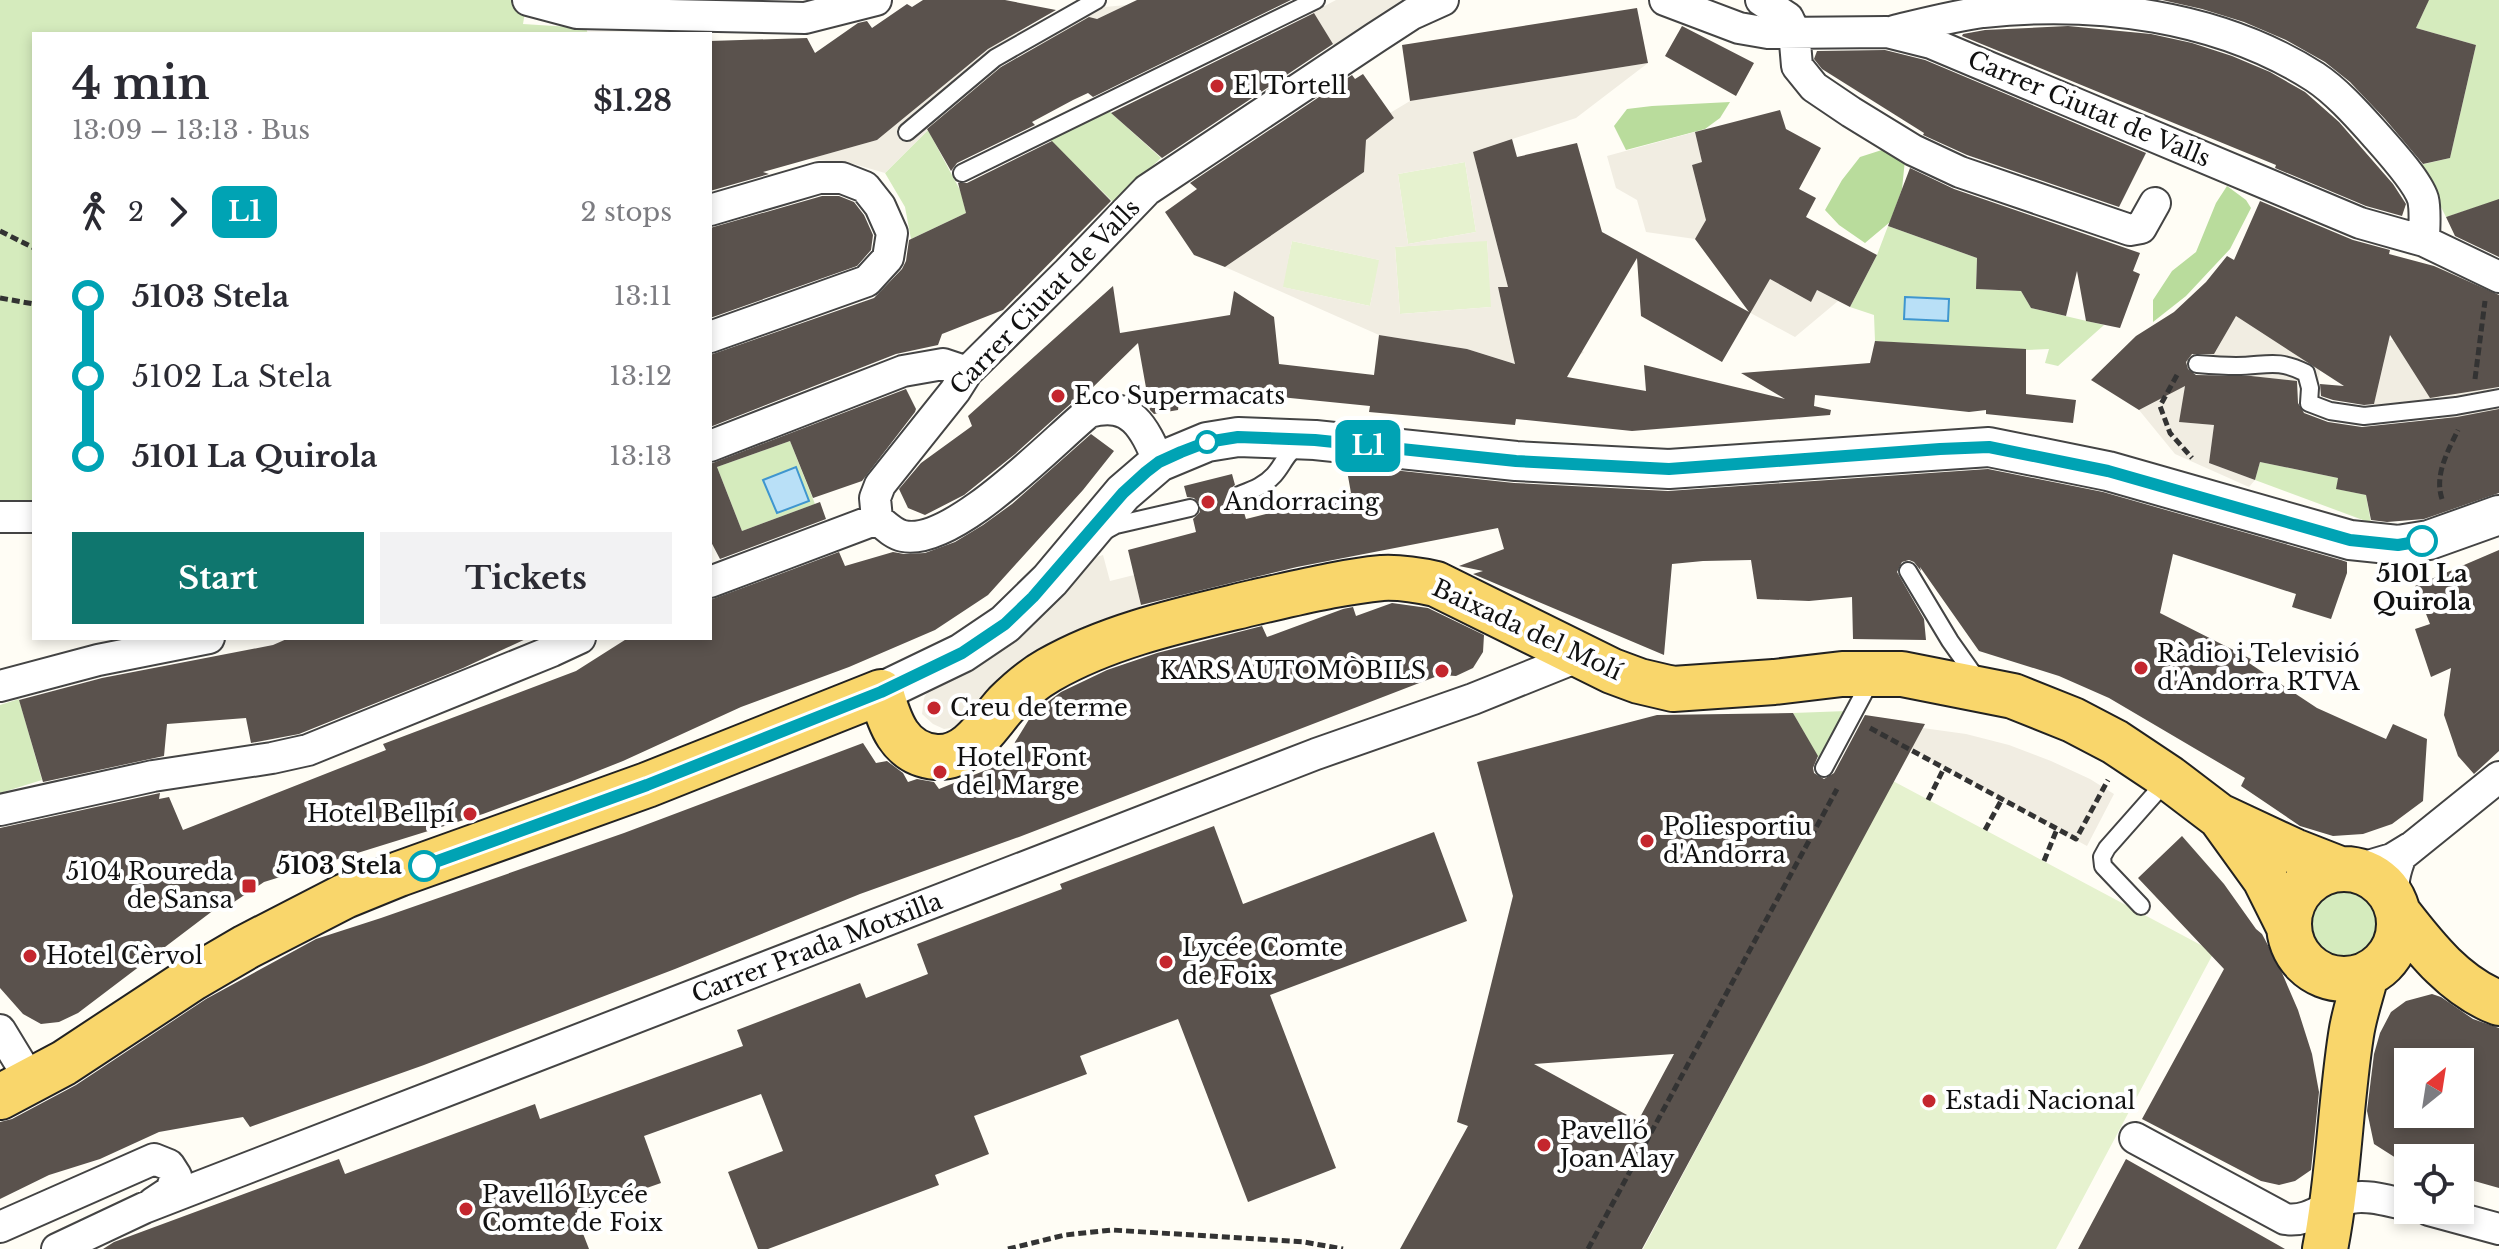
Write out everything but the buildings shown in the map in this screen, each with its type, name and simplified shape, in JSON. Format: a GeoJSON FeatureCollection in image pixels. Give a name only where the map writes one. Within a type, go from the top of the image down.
{"type":"FeatureCollection","features":[{"type":"Feature","properties":{"kind":"main road","name":"Baixada del Molí"},"geometry":{"type":"LineString","coordinates":[[839,708],[859,711],[875,718],[905,743],[936,757],[955,752],[976,741],[1025,687],[1074,656],[1167,623],[1294,594],[1381,578],[1411,578],[1436,584],[1580,656],[1639,681],[1673,689],[1875,673],[1902,674],[2013,696],[2073,720],[2115,742],[2219,816],[2294,851],[2348,869]]}},
{"type":"Feature","properties":{"kind":"main road"},"geometry":{"type":"LineString","coordinates":[[10,1068],[64,1063],[246,947],[345,896],[399,874],[647,785],[881,692],[895,733]]}},
{"type":"Feature","properties":{"kind":"main road","name":"Baixada del Molí"},"geometry":{"type":"LineString","coordinates":[[2219,816],[2265,879],[2296,943],[2331,1034],[2343,1092]]}},
{"type":"Feature","properties":{"kind":"main road"},"geometry":{"type":"LineString","coordinates":[[2348,869],[2378,880],[2426,949],[2450,973],[2492,1000],[2414,975],[2372,972],[2349,979],[2332,978],[2316,972],[2296,943],[2295,898],[2306,883],[2322,874],[2348,869]]}},
{"type":"Feature","properties":{"kind":"main road"},"geometry":{"type":"LineString","coordinates":[[2372,972],[2395,947],[2400,928],[2396,906]]}},
{"type":"Feature","properties":{"kind":"main road","name":"Baixada del Molí"},"geometry":{"type":"LineString","coordinates":[[2325,1249],[2333,1206],[2351,1033],[2372,972]]}},
{"type":"Feature","properties":{"kind":"street"},"geometry":{"type":"LineString","coordinates":[[528,0],[577,13],[805,18],[876,0]]}},
{"type":"Feature","properties":{"kind":"street","name":"Carrer Ciutat de Valls"},"geometry":{"type":"LineString","coordinates":[[877,519],[875,498],[880,485],[967,372],[1147,190],[1412,14],[1442,0]]}},
{"type":"Feature","properties":{"kind":"street","name":"Carrer Ciutat de Valls"},"geometry":{"type":"LineString","coordinates":[[1665,0],[1739,28],[1768,33],[1887,32],[1931,43],[2360,223],[2424,241],[2493,274]]}},
{"type":"Feature","properties":{"kind":"street"},"geometry":{"type":"LineString","coordinates":[[1761,0],[1788,18],[1794,31],[1797,66],[1814,87],[1913,150],[1960,172],[2130,230],[2141,228],[2155,203]]}},
{"type":"Feature","properties":{"kind":"street"},"geometry":{"type":"LineString","coordinates":[[1887,32],[1982,12],[2038,8],[2128,10],[2208,28],[2270,53],[2316,78],[2356,113],[2398,161],[2423,199],[2424,241]]}},
{"type":"Feature","properties":{"kind":"street"},"geometry":{"type":"LineString","coordinates":[[712,209],[819,178],[842,178],[865,187],[880,206],[892,233],[888,258],[867,281],[712,336]]}},
{"type":"Feature","properties":{"kind":"street"},"geometry":{"type":"LineString","coordinates":[[712,445],[903,371],[943,364],[967,372]]}},
{"type":"Feature","properties":{"kind":"street"},"geometry":{"type":"LineString","coordinates":[[712,581],[877,519],[903,536],[941,531],[991,496],[1089,412],[1105,407],[1122,411],[1139,423],[1159,462]]}},
{"type":"Feature","properties":{"kind":"street"},"geometry":{"type":"LineString","coordinates":[[881,692],[962,653],[1005,624],[1050,580],[1123,493],[1159,462],[1207,442],[1238,437],[1315,440],[1516,461],[1669,469],[1989,447],[2108,471],[2350,540],[2398,545],[2453,532],[2499,515]]}},
{"type":"Feature","properties":{"kind":"street"},"geometry":{"type":"LineString","coordinates":[[0,517],[32,517]]}},
{"type":"Feature","properties":{"kind":"street"},"geometry":{"type":"LineString","coordinates":[[0,686],[98,660],[199,640]]}},
{"type":"Feature","properties":{"kind":"street"},"geometry":{"type":"LineString","coordinates":[[0,810],[153,776],[308,750],[576,640]]}},
{"type":"Feature","properties":{"kind":"street","name":"Carrer Prada Motxilla"},"geometry":{"type":"LineString","coordinates":[[57,1249],[144,1208],[1316,754],[1473,699],[1580,656]]}},
{"type":"Feature","properties":{"kind":"street"},"geometry":{"type":"LineString","coordinates":[[2396,906],[2392,886],[2401,856],[2499,777]]}},
{"type":"Feature","properties":{"kind":"street"},"geometry":{"type":"LineString","coordinates":[[2348,869],[2392,859],[2410,848]]}},
{"type":"Feature","properties":{"kind":"street"},"geometry":{"type":"LineString","coordinates":[[2135,1138],[2285,1219],[2308,1218],[2350,1198],[2367,1197],[2394,1202]]}},
{"type":"Feature","properties":{"kind":"street"},"geometry":{"type":"LineString","coordinates":[[0,1227],[154,1159],[169,1165],[176,1176],[171,1191],[144,1208]]}},
{"type":"Feature","properties":{"kind":"street"},"geometry":{"type":"LineString","coordinates":[[2474,1222],[2499,1229]]}},
{"type":"Feature","properties":{"kind":"lane"},"geometry":{"type":"LineString","coordinates":[[907,132],[995,58],[1097,0]]}},
{"type":"Feature","properties":{"kind":"lane"},"geometry":{"type":"LineString","coordinates":[[962,173],[1316,0]]}},
{"type":"Feature","properties":{"kind":"lane"},"geometry":{"type":"LineString","coordinates":[[2197,364],[2238,366],[2274,362],[2294,367],[2306,373],[2310,388],[2309,403],[2353,415],[2470,404],[2499,398]]}},
{"type":"Feature","properties":{"kind":"lane"},"geometry":{"type":"LineString","coordinates":[[1239,495],[1259,488],[1275,474],[1286,455],[1296,447],[1315,440]]}},
{"type":"Feature","properties":{"kind":"lane"},"geometry":{"type":"LineString","coordinates":[[1059,568],[1100,534],[1116,525],[1190,508]]}},
{"type":"Feature","properties":{"kind":"lane"},"geometry":{"type":"LineString","coordinates":[[1908,571],[1984,690]]}},
{"type":"Feature","properties":{"kind":"lane"},"geometry":{"type":"LineString","coordinates":[[1824,768],[1875,673]]}},
{"type":"Feature","properties":{"kind":"lane"},"geometry":{"type":"LineString","coordinates":[[2141,906],[2103,866],[2102,857],[2169,778]]}},
{"type":"Feature","properties":{"kind":"path"},"geometry":{"type":"LineString","coordinates":[[0,231],[32,247]]}},
{"type":"Feature","properties":{"kind":"path"},"geometry":{"type":"LineString","coordinates":[[2453,532],[2438,488],[2443,464],[2470,404],[2493,274]]}},
{"type":"Feature","properties":{"kind":"path"},"geometry":{"type":"LineString","coordinates":[[0,298],[32,304]]}},
{"type":"Feature","properties":{"kind":"path"},"geometry":{"type":"LineString","coordinates":[[2197,364],[2183,366],[2160,406],[2170,433],[2200,470],[2208,499]]}},
{"type":"Feature","properties":{"kind":"path"},"geometry":{"type":"LineString","coordinates":[[1869,728],[2076,839],[2111,773]]}},
{"type":"Feature","properties":{"kind":"path"},"geometry":{"type":"LineString","coordinates":[[1928,800],[1944,768]]}},
{"type":"Feature","properties":{"kind":"path"},"geometry":{"type":"LineString","coordinates":[[1588,1249],[1840,782]]}},
{"type":"Feature","properties":{"kind":"path"},"geometry":{"type":"LineString","coordinates":[[1985,830],[2002,799]]}},
{"type":"Feature","properties":{"kind":"path"},"geometry":{"type":"LineString","coordinates":[[2044,861],[2057,829]]}},
{"type":"Feature","properties":{"kind":"path"},"geometry":{"type":"LineString","coordinates":[[1008,1249],[1065,1235],[1112,1230],[1304,1242],[1343,1249]]}},
{"type":"Feature","properties":{"kind":"green space"},"geometry":{"type":"Polygon","coordinates":[[[0,0],[527,0],[523,24],[586,28],[587,32],[32,32],[32,501],[0,501],[0,0]]]}},
{"type":"Feature","properties":{"kind":"green space"},"geometry":{"type":"Polygon","coordinates":[[[2416,0],[2499,0],[2499,205],[2489,203],[2446,217],[2420,165],[2450,158],[2476,45],[2416,28],[2427,4],[2416,0]]]}},
{"type":"Feature","properties":{"kind":"green space"},"geometry":{"type":"Polygon","coordinates":[[[1730,102],[1720,118],[1705,129],[1626,150],[1614,126],[1627,109],[1730,102]]]}},
{"type":"Feature","properties":{"kind":"green space"},"geometry":{"type":"Polygon","coordinates":[[[1109,111],[1161,158],[1113,202],[1050,140],[1109,111]]]}},
{"type":"Feature","properties":{"kind":"green space"},"geometry":{"type":"Polygon","coordinates":[[[928,130],[961,192],[966,213],[911,239],[905,207],[885,173],[928,130]]]}},
{"type":"Feature","properties":{"kind":"green space"},"geometry":{"type":"Polygon","coordinates":[[[1888,148],[1905,160],[1902,189],[1890,222],[1865,243],[1839,225],[1825,210],[1860,157],[1888,148]]]}},
{"type":"Feature","properties":{"kind":"green space"},"geometry":{"type":"Polygon","coordinates":[[[1465,162],[1476,232],[1408,244],[1398,174],[1465,162]]]}},
{"type":"Feature","properties":{"kind":"green space"},"geometry":{"type":"Polygon","coordinates":[[[2227,186],[2246,200],[2251,208],[2230,249],[2186,296],[2153,322],[2153,300],[2172,271],[2196,252],[2216,203],[2227,186]]]}},
{"type":"Feature","properties":{"kind":"green space"},"geometry":{"type":"Polygon","coordinates":[[[1888,226],[1977,258],[1976,289],[2021,291],[2031,308],[2104,325],[2058,366],[2045,363],[2049,349],[1875,341],[1874,315],[1850,307],[1888,226]]]}},
{"type":"Feature","properties":{"kind":"green space"},"geometry":{"type":"Polygon","coordinates":[[[1487,240],[1492,307],[1400,314],[1395,247],[1487,240]]]}},
{"type":"Feature","properties":{"kind":"green space"},"geometry":{"type":"Polygon","coordinates":[[[1292,241],[1380,260],[1370,306],[1282,287],[1292,241]]]}},
{"type":"Feature","properties":{"kind":"green space"},"geometry":{"type":"Polygon","coordinates":[[[790,441],[815,504],[742,531],[717,467],[790,441]]]}},
{"type":"Feature","properties":{"kind":"green space"},"geometry":{"type":"Polygon","coordinates":[[[2260,462],[2338,478],[2337,489],[2366,495],[2371,523],[2255,480],[2260,462]]]}},
{"type":"Feature","properties":{"kind":"green space"},"geometry":{"type":"Polygon","coordinates":[[[19,699],[42,780],[0,793],[0,705],[19,699]]]}},
{"type":"Feature","properties":{"kind":"green space"},"geometry":{"type":"Polygon","coordinates":[[[1847,711],[1819,759],[1793,713],[1847,711]]]}},
{"type":"Feature","properties":{"kind":"green space","name":"Estadi Nacional"},"geometry":{"type":"Polygon","coordinates":[[[1893,781],[2214,952],[2056,1249],[1643,1249],[1893,781]]]}},
{"type":"Feature","properties":{"kind":"green space"},"geometry":{"type":"Polygon","coordinates":[[[2352,890],[2373,905],[2379,924],[2377,937],[2369,948],[2352,958],[2338,958],[2321,948],[2313,937],[2311,917],[2321,900],[2332,892],[2352,890]]]}},
{"type":"Feature","properties":{"kind":"shaded area"},"geometry":{"type":"Polygon","coordinates":[[[1336,0],[1405,0],[1335,48],[1313,12],[1336,0]]]}},
{"type":"Feature","properties":{"kind":"shaded area"},"geometry":{"type":"Polygon","coordinates":[[[1127,5],[997,64],[1003,75],[928,130],[885,173],[854,164],[809,159],[877,140],[992,46],[1059,11],[1127,5]]]}},
{"type":"Feature","properties":{"kind":"shaded area"},"geometry":{"type":"Polygon","coordinates":[[[1648,63],[1576,118],[1473,152],[1508,287],[1498,287],[1509,334],[1541,328],[1584,352],[1576,358],[1516,364],[1467,349],[1379,335],[1225,267],[1364,172],[1366,140],[1394,118],[1390,113],[1410,101],[1648,63]],[[1465,162],[1398,174],[1408,244],[1476,232],[1465,162]],[[1292,241],[1283,287],[1370,306],[1379,260],[1292,241]],[[1487,241],[1395,247],[1400,314],[1491,307],[1487,241]]]}},
{"type":"Feature","properties":{"kind":"shaded area"},"geometry":{"type":"Polygon","coordinates":[[[1695,132],[1702,162],[1692,165],[1706,220],[1695,239],[1646,232],[1637,200],[1616,188],[1607,156],[1695,132]]]}},
{"type":"Feature","properties":{"kind":"shaded area"},"geometry":{"type":"Polygon","coordinates":[[[2437,267],[2499,292],[2485,360],[2495,390],[2499,390],[2499,410],[2446,486],[2455,511],[2426,518],[2418,482],[2447,431],[2443,416],[2356,423],[2301,412],[2304,382],[2188,370],[2179,422],[2214,425],[2209,463],[2255,480],[2249,487],[2175,454],[2139,410],[2155,402],[2177,363],[2199,343],[2216,351],[2231,324],[2200,288],[2322,358],[2316,399],[2372,411],[2384,362],[2379,351],[2382,339],[2419,343],[2439,398],[2469,388],[2438,285],[2437,267]]]}},
{"type":"Feature","properties":{"kind":"shaded area"},"geometry":{"type":"Polygon","coordinates":[[[1766,277],[1811,302],[1817,290],[1838,301],[1795,337],[1747,311],[1766,277]]]}},
{"type":"Feature","properties":{"kind":"shaded area"},"geometry":{"type":"Polygon","coordinates":[[[1103,555],[1110,581],[1134,575],[1142,610],[957,727],[944,729],[922,714],[929,689],[1093,558],[1103,555]]]}},
{"type":"Feature","properties":{"kind":"shaded area"},"geometry":{"type":"Polygon","coordinates":[[[1901,725],[1966,734],[2009,745],[2090,779],[2114,794],[2087,846],[1911,750],[1901,725]]]}},
{"type":"Feature","properties":{"kind":"water"},"geometry":{"type":"Polygon","coordinates":[[[1905,297],[1949,299],[1948,321],[1904,319],[1905,297]]]}},
{"type":"Feature","properties":{"kind":"water"},"geometry":{"type":"Polygon","coordinates":[[[796,467],[809,501],[777,513],[763,480],[796,467]]]}},
{"type":"Feature","properties":{"kind":"bus line","name":"L1"},"geometry":{"type":"LineString","coordinates":[[424,866],[647,785],[927,672],[1005,624],[1050,580],[1123,493],[1146,472],[1159,462],[1207,442],[1238,437],[1315,440],[1516,461],[1669,469],[1989,447],[2108,471],[2350,540],[2398,545],[2422,541]]}},
{"type":"Feature","properties":{"kind":"place","name":"El Tortell"},"geometry":{"type":"Point","coordinates":[1217,86]}},
{"type":"Feature","properties":{"kind":"place","name":"Eco Supermacats"},"geometry":{"type":"Point","coordinates":[1058,396]}},
{"type":"Feature","properties":{"kind":"place","name":"Andorracing"},"geometry":{"type":"Point","coordinates":[1208,502]}},
{"type":"Feature","properties":{"kind":"place","name":"5101 La Quirola"},"geometry":{"type":"Point","coordinates":[2422,541]}},
{"type":"Feature","properties":{"kind":"place","name":"Ràdio i Televisió d'Andorra RTVA"},"geometry":{"type":"Point","coordinates":[2141,668]}},
{"type":"Feature","properties":{"kind":"place","name":"KARS AUTOMÒBILS"},"geometry":{"type":"Point","coordinates":[1442,671]}},
{"type":"Feature","properties":{"kind":"place","name":"Creu de terme"},"geometry":{"type":"Point","coordinates":[934,708]}},
{"type":"Feature","properties":{"kind":"place","name":"Hotel Font del Marge"},"geometry":{"type":"Point","coordinates":[940,772]}},
{"type":"Feature","properties":{"kind":"place","name":"Hotel Bellpí"},"geometry":{"type":"Point","coordinates":[470,814]}},
{"type":"Feature","properties":{"kind":"place","name":"Poliesportiu d'Andorra"},"geometry":{"type":"Point","coordinates":[1647,841]}},
{"type":"Feature","properties":{"kind":"place","name":"5103 Stela"},"geometry":{"type":"Point","coordinates":[424,866]}},
{"type":"Feature","properties":{"kind":"place","name":"5104 Roureda de Sansa"},"geometry":{"type":"Point","coordinates":[249,886]}},
{"type":"Feature","properties":{"kind":"place","name":"Hotel Cèrvol"},"geometry":{"type":"Point","coordinates":[30,956]}},
{"type":"Feature","properties":{"kind":"place","name":"Lycée Comte de Foix"},"geometry":{"type":"Point","coordinates":[1166,962]}},
{"type":"Feature","properties":{"kind":"place","name":"Estadi Nacional"},"geometry":{"type":"Point","coordinates":[1929,1101]}},
{"type":"Feature","properties":{"kind":"place","name":"Pavelló Joan Alay"},"geometry":{"type":"Point","coordinates":[1544,1145]}},
{"type":"Feature","properties":{"kind":"place","name":"Pavelló Lycée Comte de Foix"},"geometry":{"type":"Point","coordinates":[466,1209]}}]}
